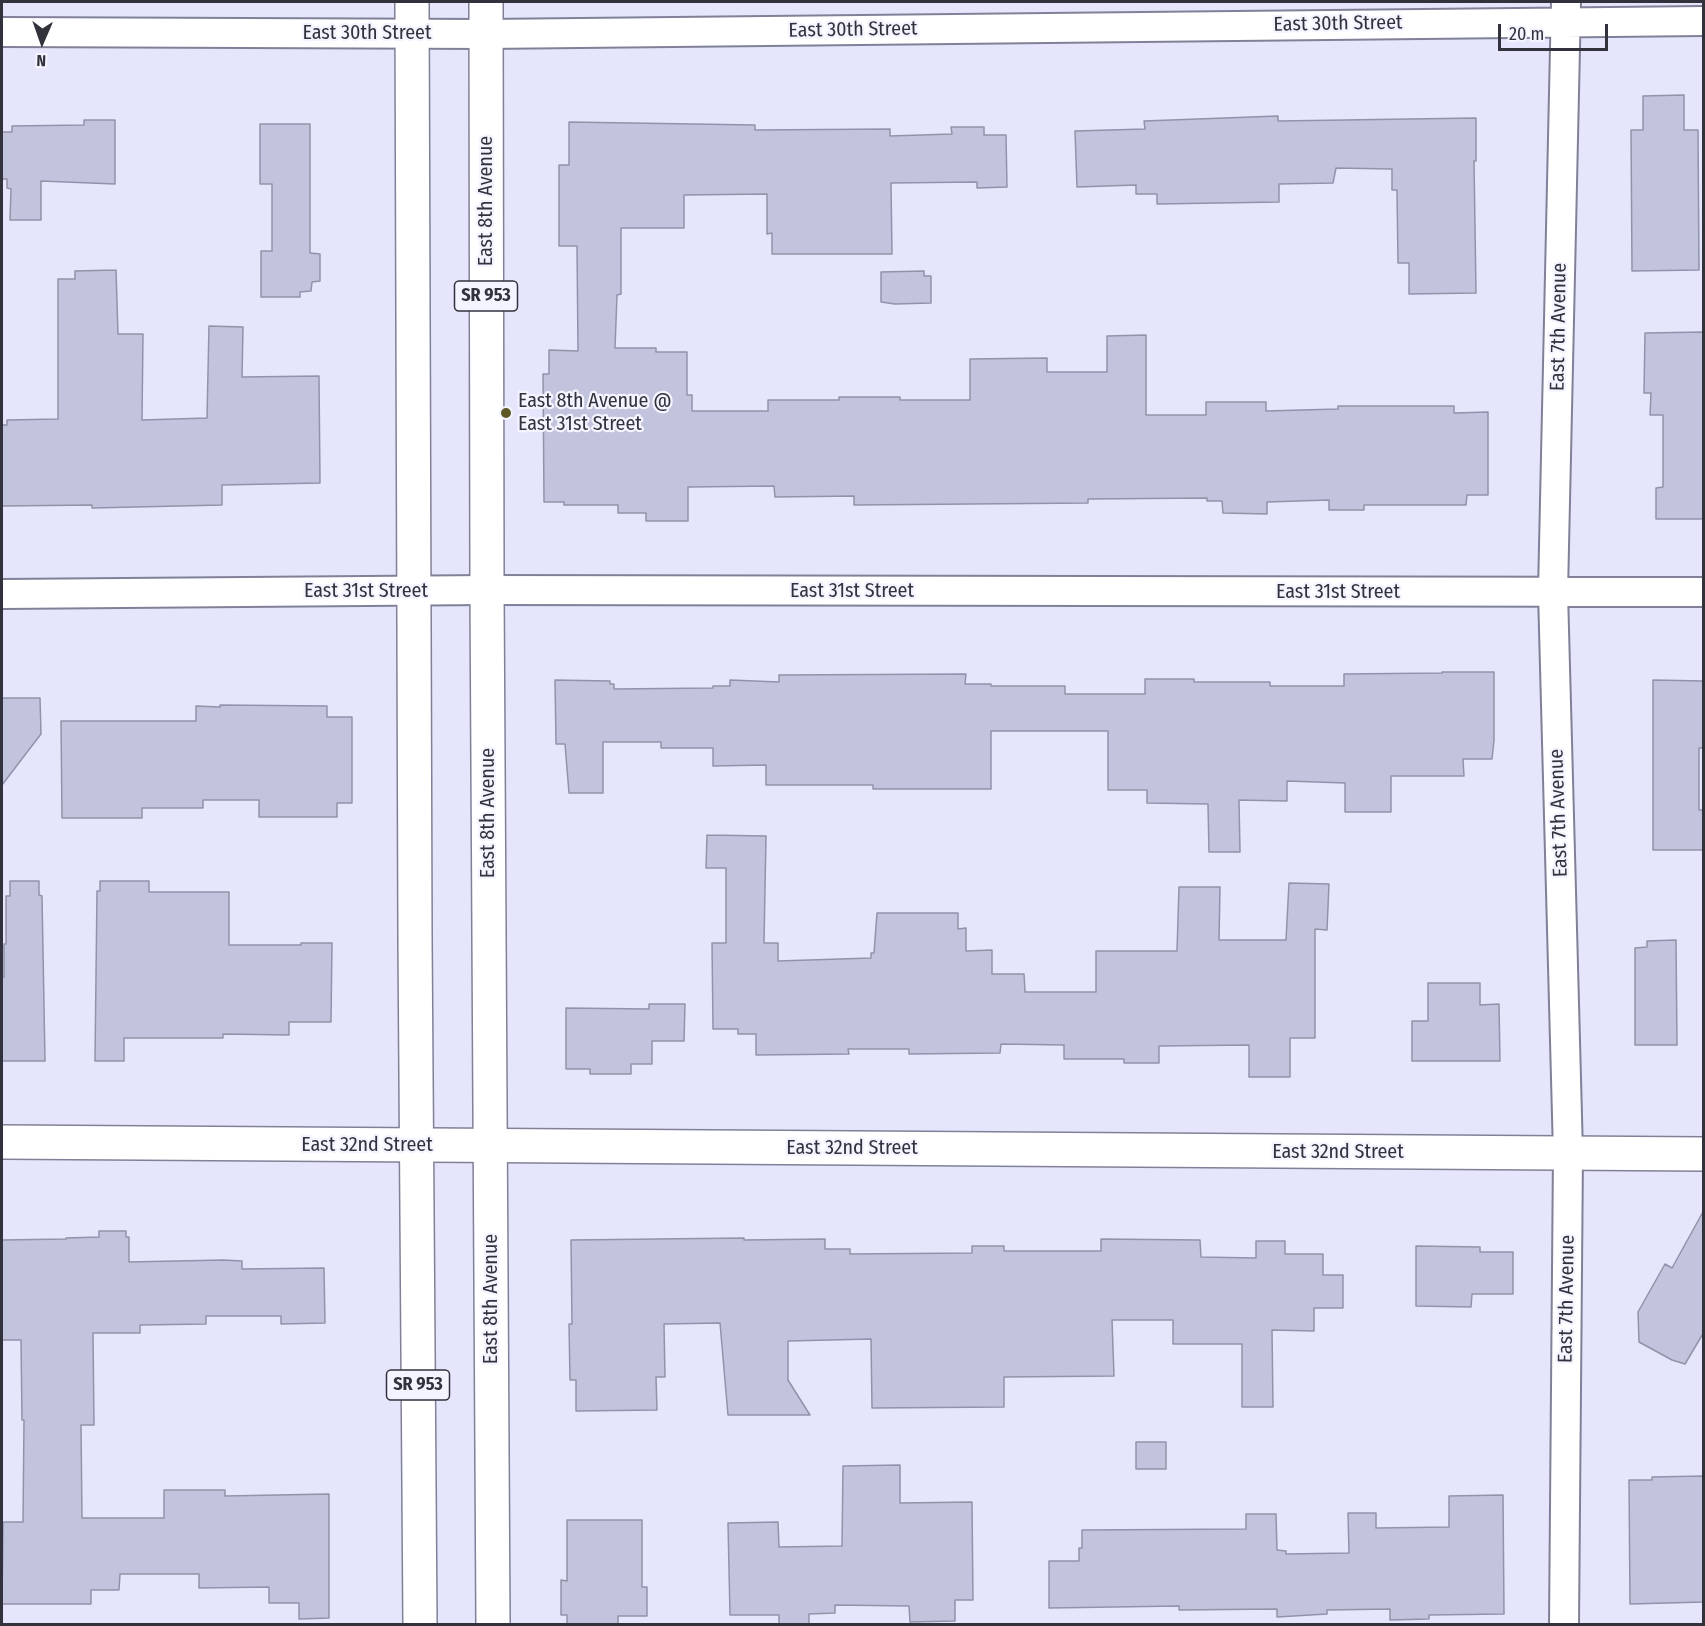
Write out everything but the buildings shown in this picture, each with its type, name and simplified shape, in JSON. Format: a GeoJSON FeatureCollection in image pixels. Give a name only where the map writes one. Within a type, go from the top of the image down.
{"type":"FeatureCollection","features":[{"type":"Feature","properties":{"kind":"main road","name":"SR 953"},"geometry":{"type":"LineString","coordinates":[[412,2],[413,591],[420,1624]]}},
{"type":"Feature","properties":{"kind":"main road","name":"East 8th Avenue"},"geometry":{"type":"LineString","coordinates":[[486,2],[493,1624]]}},
{"type":"Feature","properties":{"kind":"main road","name":"East 32nd Street"},"geometry":{"type":"LineString","coordinates":[[2,1142],[1704,1154]]}},
{"type":"Feature","properties":{"kind":"street","name":"East 30th Street"},"geometry":{"type":"LineString","coordinates":[[2,32],[486,34],[1566,12],[1704,21]]}},
{"type":"Feature","properties":{"kind":"street","name":"East 7th Avenue"},"geometry":{"type":"LineString","coordinates":[[1564,1624],[1568,1153],[1552,592],[1566,12]]}},
{"type":"Feature","properties":{"kind":"street","name":"East 31st Street"},"geometry":{"type":"LineString","coordinates":[[2,594],[487,590],[1704,592]]}},
{"type":"Feature","properties":{"kind":"place","name":"East 8th Avenue @ East 31st Street"},"geometry":{"type":"Point","coordinates":[506,413]}}]}
